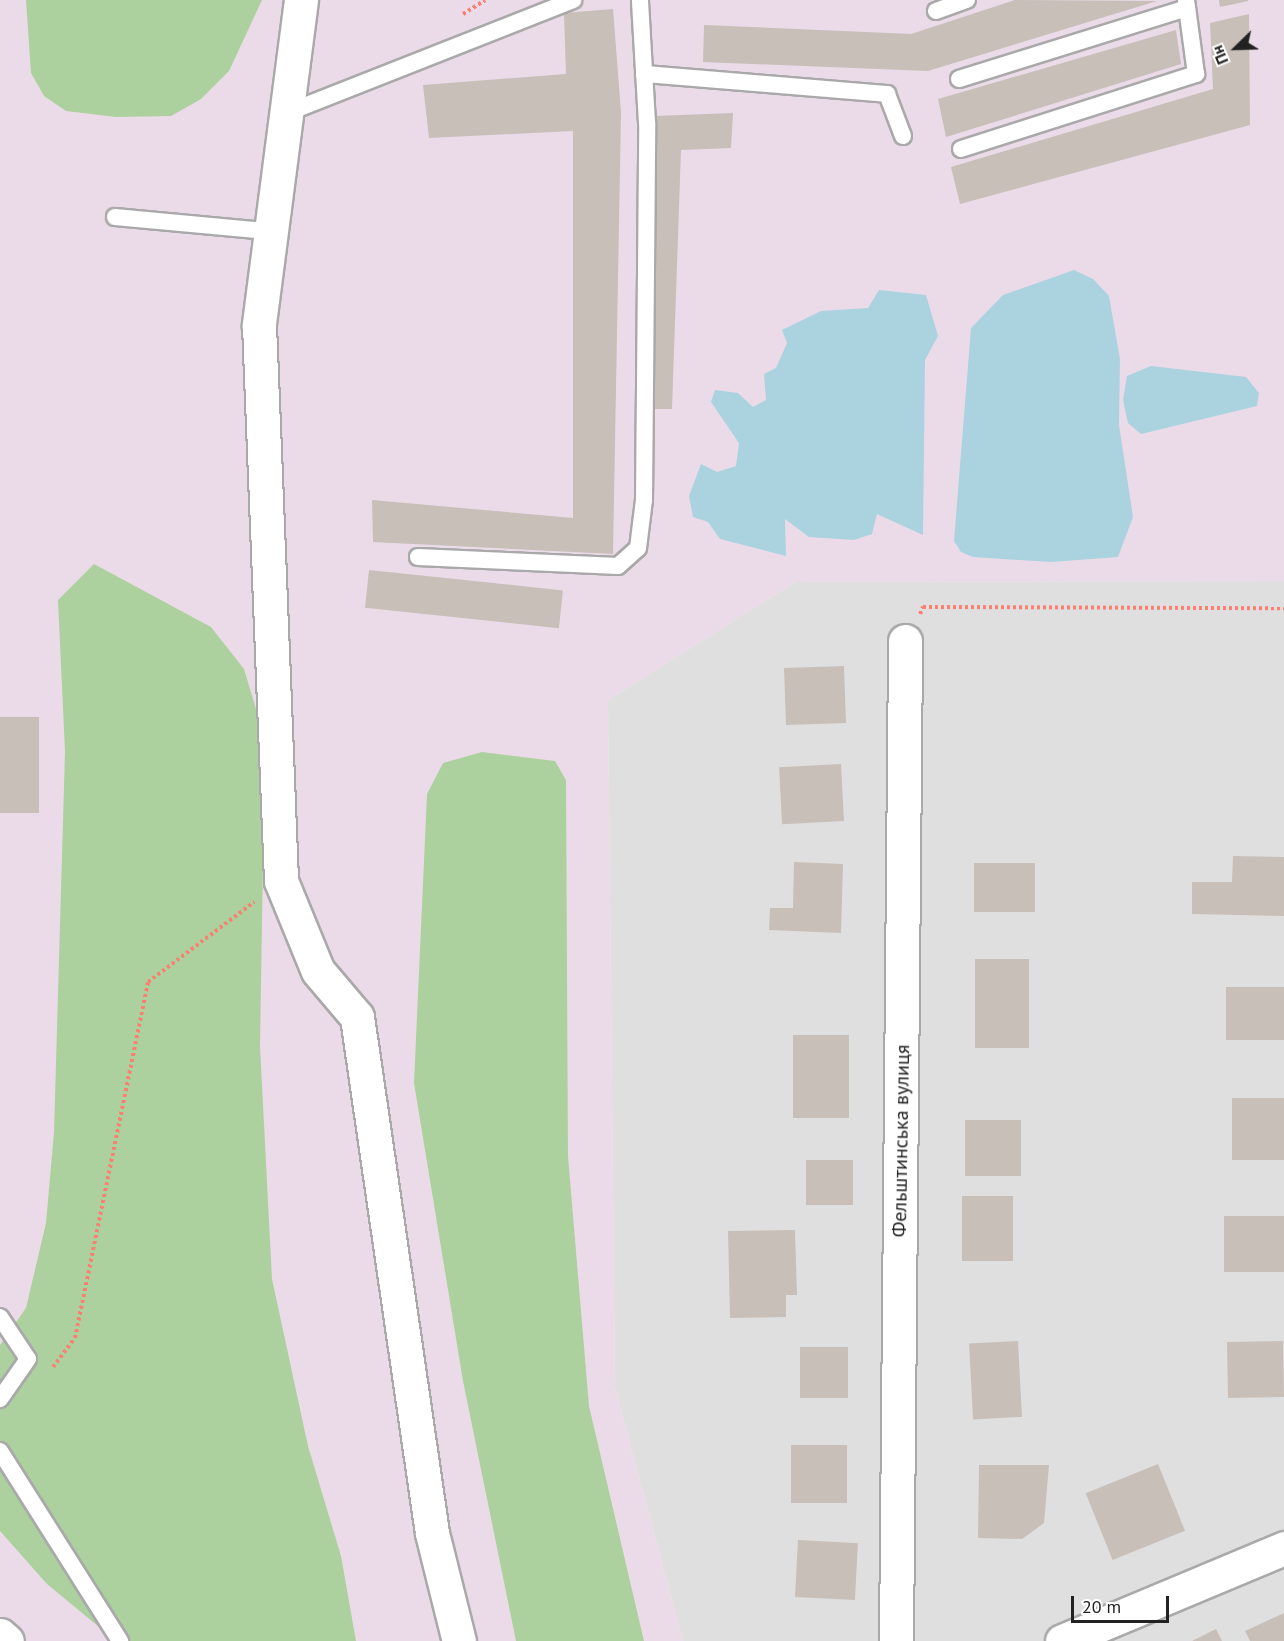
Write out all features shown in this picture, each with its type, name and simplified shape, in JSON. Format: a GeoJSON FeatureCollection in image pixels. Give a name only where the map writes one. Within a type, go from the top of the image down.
{"type":"FeatureCollection","features":[{"type":"Feature","properties":{"kind":"street"},"geometry":{"type":"LineString","coordinates":[[301,0],[267,231],[259,325],[281,881],[294,924],[318,971],[357,1017],[432,1533],[459,1641]]}},
{"type":"Feature","properties":{"kind":"street","name":"Фельштинська вулиця"},"geometry":{"type":"LineString","coordinates":[[896,1641],[905,641]]}},
{"type":"Feature","properties":{"kind":"street"},"geometry":{"type":"LineString","coordinates":[[1062,1641],[1284,1548]]}},
{"type":"Feature","properties":{"kind":"street"},"geometry":{"type":"LineString","coordinates":[[0,1635],[7,1641]]}},
{"type":"Feature","properties":{"kind":"lane"},"geometry":{"type":"LineString","coordinates":[[284,114],[573,0]]}},
{"type":"Feature","properties":{"kind":"lane"},"geometry":{"type":"LineString","coordinates":[[418,557],[618,566],[638,548],[644,500],[644,74],[640,0]]}},
{"type":"Feature","properties":{"kind":"lane"},"geometry":{"type":"LineString","coordinates":[[936,11],[967,0]]}},
{"type":"Feature","properties":{"kind":"lane"},"geometry":{"type":"LineString","coordinates":[[959,80],[1187,4],[1196,74],[961,149]]}},
{"type":"Feature","properties":{"kind":"lane"},"geometry":{"type":"LineString","coordinates":[[644,74],[887,94],[903,136]]}},
{"type":"Feature","properties":{"kind":"lane"},"geometry":{"type":"LineString","coordinates":[[115,217],[267,231]]}},
{"type":"Feature","properties":{"kind":"lane"},"geometry":{"type":"LineString","coordinates":[[0,1317],[28,1359],[0,1399]]}},
{"type":"Feature","properties":{"kind":"lane"},"geometry":{"type":"LineString","coordinates":[[0,1451],[120,1641]]}},
{"type":"Feature","properties":{"kind":"path"},"geometry":{"type":"LineString","coordinates":[[905,641],[923,607],[1284,608]]}},
{"type":"Feature","properties":{"kind":"path"},"geometry":{"type":"LineString","coordinates":[[50,1371],[75,1338],[148,982],[281,881]]}},
{"type":"Feature","properties":{"kind":"shaded area"},"geometry":{"type":"Polygon","coordinates":[[[0,0],[1284,0],[1284,581],[795,582],[608,700],[615,1388],[683,1641],[18,1641],[0,1625],[0,0]]]}},
{"type":"Feature","properties":{"kind":"shaded area"},"geometry":{"type":"Polygon","coordinates":[[[1284,581],[1284,1641],[683,1641],[615,1388],[608,700],[795,582],[1284,581]]]}},
{"type":"Feature","properties":{"kind":"green space"},"geometry":{"type":"Polygon","coordinates":[[[26,0],[262,0],[229,71],[201,99],[171,116],[116,117],[66,111],[44,96],[31,73],[26,0]]]}},
{"type":"Feature","properties":{"kind":"green space"},"geometry":{"type":"Polygon","coordinates":[[[94,564],[211,627],[244,669],[265,739],[260,1046],[272,1279],[308,1446],[341,1556],[356,1641],[116,1641],[47,1584],[0,1531],[0,1345],[26,1308],[46,1223],[54,1132],[65,752],[58,600],[94,564]]]}},
{"type":"Feature","properties":{"kind":"green space"},"geometry":{"type":"Polygon","coordinates":[[[482,752],[555,761],[566,780],[568,1156],[589,1406],[644,1641],[516,1641],[463,1381],[414,1083],[427,794],[443,763],[482,752]]]}},
{"type":"Feature","properties":{"kind":"water"},"geometry":{"type":"Polygon","coordinates":[[[1074,270],[1093,279],[1109,296],[1120,359],[1119,425],[1133,517],[1118,557],[1051,562],[973,557],[961,552],[954,541],[971,328],[1003,295],[1074,270]]]}},
{"type":"Feature","properties":{"kind":"water"},"geometry":{"type":"Polygon","coordinates":[[[879,290],[926,295],[938,336],[925,360],[923,535],[877,514],[872,534],[854,540],[809,537],[785,519],[786,556],[720,539],[708,522],[693,517],[689,496],[701,464],[717,472],[736,466],[739,443],[711,402],[715,390],[738,393],[753,407],[766,400],[764,374],[776,368],[787,343],[782,330],[821,311],[868,308],[879,290]]]}},
{"type":"Feature","properties":{"kind":"water"},"geometry":{"type":"Polygon","coordinates":[[[1151,366],[1246,377],[1259,393],[1257,406],[1141,434],[1128,423],[1123,400],[1127,376],[1151,366]]]}},
{"type":"Feature","properties":{"kind":"building"},"geometry":{"type":"Polygon","coordinates":[[[1015,0],[1157,1],[928,71],[703,62],[704,25],[911,34],[1015,0]]]}},
{"type":"Feature","properties":{"kind":"building"},"geometry":{"type":"Polygon","coordinates":[[[1219,0],[1248,0],[1248,1],[1220,7],[1219,0]]]}},
{"type":"Feature","properties":{"kind":"building"},"geometry":{"type":"Polygon","coordinates":[[[613,9],[621,112],[613,554],[373,542],[372,500],[573,518],[573,131],[429,138],[423,85],[566,74],[564,13],[613,9]]]}},
{"type":"Feature","properties":{"kind":"building"},"geometry":{"type":"Polygon","coordinates":[[[1249,14],[1250,125],[960,204],[951,167],[1213,89],[1210,23],[1249,14]]]}},
{"type":"Feature","properties":{"kind":"building"},"geometry":{"type":"Polygon","coordinates":[[[1176,30],[1181,64],[946,137],[938,99],[1176,30]]]}},
{"type":"Feature","properties":{"kind":"building"},"geometry":{"type":"Polygon","coordinates":[[[733,113],[731,148],[681,150],[672,409],[646,409],[655,116],[733,113]]]}},
{"type":"Feature","properties":{"kind":"building"},"geometry":{"type":"Polygon","coordinates":[[[369,570],[563,590],[559,628],[365,608],[369,570]]]}},
{"type":"Feature","properties":{"kind":"building"},"geometry":{"type":"Polygon","coordinates":[[[844,666],[846,723],[786,725],[784,668],[844,666]]]}},
{"type":"Feature","properties":{"kind":"building"},"geometry":{"type":"Polygon","coordinates":[[[0,717],[39,717],[39,813],[0,813],[0,717]]]}},
{"type":"Feature","properties":{"kind":"building"},"geometry":{"type":"Polygon","coordinates":[[[841,764],[844,821],[782,824],[779,767],[841,764]]]}},
{"type":"Feature","properties":{"kind":"building"},"geometry":{"type":"Polygon","coordinates":[[[1233,856],[1284,857],[1284,916],[1192,914],[1192,882],[1232,882],[1233,856]]]}},
{"type":"Feature","properties":{"kind":"building"},"geometry":{"type":"Polygon","coordinates":[[[794,862],[843,864],[841,933],[769,930],[770,908],[793,908],[794,862]]]}},
{"type":"Feature","properties":{"kind":"building"},"geometry":{"type":"Polygon","coordinates":[[[974,863],[1035,863],[1035,912],[974,912],[974,863]]]}},
{"type":"Feature","properties":{"kind":"building"},"geometry":{"type":"Polygon","coordinates":[[[975,959],[1029,959],[1029,1048],[975,1048],[975,959]]]}},
{"type":"Feature","properties":{"kind":"building"},"geometry":{"type":"Polygon","coordinates":[[[1226,987],[1284,987],[1284,1040],[1226,1040],[1226,987]]]}},
{"type":"Feature","properties":{"kind":"building"},"geometry":{"type":"Polygon","coordinates":[[[793,1035],[849,1035],[849,1118],[793,1118],[793,1035]]]}},
{"type":"Feature","properties":{"kind":"building"},"geometry":{"type":"Polygon","coordinates":[[[1232,1098],[1284,1098],[1284,1160],[1232,1160],[1232,1098]]]}},
{"type":"Feature","properties":{"kind":"building"},"geometry":{"type":"Polygon","coordinates":[[[965,1120],[1021,1120],[1021,1176],[965,1176],[965,1120]]]}},
{"type":"Feature","properties":{"kind":"building"},"geometry":{"type":"Polygon","coordinates":[[[806,1160],[853,1160],[853,1205],[806,1205],[806,1160]]]}},
{"type":"Feature","properties":{"kind":"building"},"geometry":{"type":"Polygon","coordinates":[[[962,1196],[1013,1196],[1013,1261],[962,1261],[962,1196]]]}},
{"type":"Feature","properties":{"kind":"building"},"geometry":{"type":"Polygon","coordinates":[[[1224,1216],[1284,1216],[1284,1272],[1224,1272],[1224,1216]]]}},
{"type":"Feature","properties":{"kind":"building"},"geometry":{"type":"Polygon","coordinates":[[[795,1230],[797,1295],[786,1295],[786,1317],[730,1318],[728,1231],[795,1230]]]}},
{"type":"Feature","properties":{"kind":"building"},"geometry":{"type":"Polygon","coordinates":[[[1018,1341],[1022,1417],[973,1419],[969,1344],[1018,1341]]]}},
{"type":"Feature","properties":{"kind":"building"},"geometry":{"type":"Polygon","coordinates":[[[1283,1341],[1284,1397],[1228,1398],[1227,1342],[1283,1341]]]}},
{"type":"Feature","properties":{"kind":"building"},"geometry":{"type":"Polygon","coordinates":[[[800,1347],[848,1347],[848,1398],[800,1398],[800,1347]]]}},
{"type":"Feature","properties":{"kind":"building"},"geometry":{"type":"Polygon","coordinates":[[[791,1445],[847,1445],[847,1503],[791,1503],[791,1445]]]}},
{"type":"Feature","properties":{"kind":"building"},"geometry":{"type":"Polygon","coordinates":[[[1158,1464],[1185,1531],[1113,1560],[1086,1493],[1158,1464]]]}},
{"type":"Feature","properties":{"kind":"building"},"geometry":{"type":"Polygon","coordinates":[[[979,1465],[1049,1465],[1044,1523],[1022,1539],[978,1538],[979,1465]]]}},
{"type":"Feature","properties":{"kind":"building"},"geometry":{"type":"Polygon","coordinates":[[[798,1540],[858,1543],[855,1600],[795,1597],[798,1540]]]}},
{"type":"Feature","properties":{"kind":"building"},"geometry":{"type":"Polygon","coordinates":[[[1284,1613],[1284,1641],[1250,1641],[1245,1631],[1284,1613]]]}},
{"type":"Feature","properties":{"kind":"building"},"geometry":{"type":"Polygon","coordinates":[[[1216,1629],[1222,1641],[1192,1641],[1216,1629]]]}}]}
